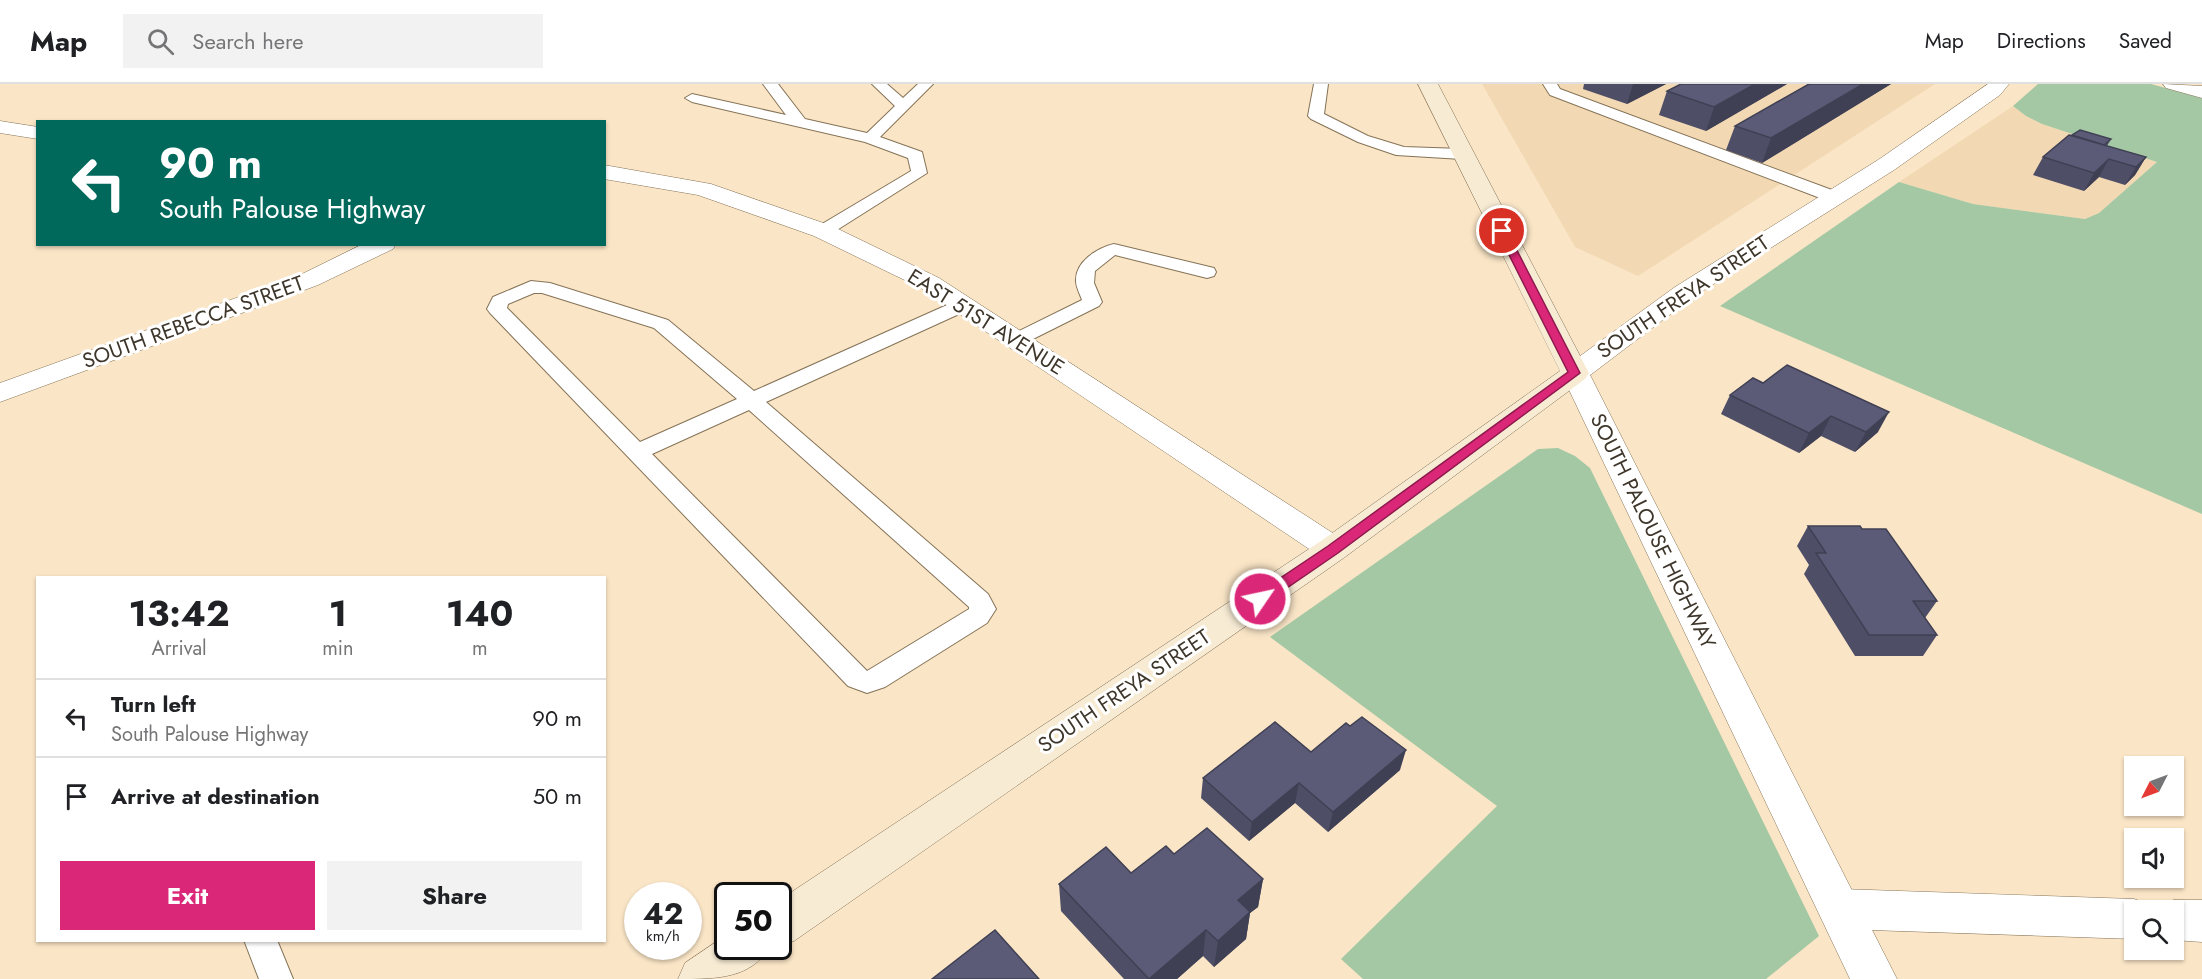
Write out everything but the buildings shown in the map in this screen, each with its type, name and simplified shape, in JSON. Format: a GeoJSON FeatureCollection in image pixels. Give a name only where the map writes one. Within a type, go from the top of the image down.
{"type":"FeatureCollection","features":[{"type":"Feature","properties":{"kind":"main road","name":"SOUTH PALOUSE HIGHWAY"},"geometry":{"type":"LineString","coordinates":[[1428,84],[1575,373]]}},
{"type":"Feature","properties":{"kind":"main road","name":"SOUTH FREYA STREET"},"geometry":{"type":"LineString","coordinates":[[792,916],[1333,549],[1575,373]]}},
{"type":"Feature","properties":{"kind":"main road"},"geometry":{"type":"LineString","coordinates":[[700,979],[728,960]]}},
{"type":"Feature","properties":{"kind":"street","name":"SOUTH FREYA STREET"},"geometry":{"type":"LineString","coordinates":[[1575,373],[1684,292],[1886,165],[2000,84]]}},
{"type":"Feature","properties":{"kind":"street"},"geometry":{"type":"LineString","coordinates":[[2173,84],[2202,92]]}},
{"type":"Feature","properties":{"kind":"street"},"geometry":{"type":"LineString","coordinates":[[4,131],[36,133]]}},
{"type":"Feature","properties":{"kind":"street","name":"EAST 51ST AVENUE"},"geometry":{"type":"LineString","coordinates":[[606,172],[703,189],[823,231],[930,283],[1333,549]]}},
{"type":"Feature","properties":{"kind":"street","name":"SOUTH REBECCA STREET"},"geometry":{"type":"LineString","coordinates":[[0,393],[309,280],[380,246]]}},
{"type":"Feature","properties":{"kind":"street","name":"SOUTH PALOUSE HIGHWAY"},"geometry":{"type":"LineString","coordinates":[[1575,373],[1874,979]]}},
{"type":"Feature","properties":{"kind":"street"},"geometry":{"type":"LineString","coordinates":[[1840,909],[2124,919]]}},
{"type":"Feature","properties":{"kind":"street"},"geometry":{"type":"LineString","coordinates":[[2184,920],[2202,921]]}},
{"type":"Feature","properties":{"kind":"lane"},"geometry":{"type":"LineString","coordinates":[[770,84],[800,122]]}},
{"type":"Feature","properties":{"kind":"lane"},"geometry":{"type":"LineString","coordinates":[[879,84],[903,106]]}},
{"type":"Feature","properties":{"kind":"lane"},"geometry":{"type":"LineString","coordinates":[[870,138],[926,84]]}},
{"type":"Feature","properties":{"kind":"lane"},"geometry":{"type":"LineString","coordinates":[[1320,84],[1317,116],[1363,139],[1402,152],[1462,154]]}},
{"type":"Feature","properties":{"kind":"lane"},"geometry":{"type":"LineString","coordinates":[[1550,84],[1555,92],[1834,197]]}},
{"type":"Feature","properties":{"kind":"lane"},"geometry":{"type":"LineString","coordinates":[[692,98],[870,138],[916,155],[919,173],[823,231]]}},
{"type":"Feature","properties":{"kind":"lane"},"geometry":{"type":"LineString","coordinates":[[1016,340],[1092,302],[1085,283],[1086,270],[1104,253],[1114,249],[1208,272]]}},
{"type":"Feature","properties":{"kind":"lane"},"geometry":{"type":"LineString","coordinates":[[531,287],[543,287],[661,324],[751,400],[979,601],[983,609],[978,616],[875,680],[867,682],[858,679],[637,452],[497,309],[500,301],[531,287]]}},
{"type":"Feature","properties":{"kind":"lane"},"geometry":{"type":"LineString","coordinates":[[637,452],[963,305]]}},
{"type":"Feature","properties":{"kind":"lane"},"geometry":{"type":"LineString","coordinates":[[261,942],[276,979]]}},
{"type":"Feature","properties":{"kind":"shaded area"},"geometry":{"type":"Polygon","coordinates":[[[1482,84],[1935,84],[1638,276],[1575,247],[1482,84]]]}},
{"type":"Feature","properties":{"kind":"shaded area"},"geometry":{"type":"Polygon","coordinates":[[[2013,106],[2042,124],[2157,162],[2099,213],[2085,219],[1973,204],[1899,182],[2013,106]]]}},
{"type":"Feature","properties":{"kind":"green space"},"geometry":{"type":"Polygon","coordinates":[[[2038,84],[2151,84],[2202,98],[2202,514],[1720,306],[1899,182],[1973,204],[2085,219],[2099,213],[2157,162],[2042,124],[2026,116],[2013,106],[2038,84]]]}},
{"type":"Feature","properties":{"kind":"green space"},"geometry":{"type":"Polygon","coordinates":[[[1558,448],[1575,456],[1590,468],[1819,936],[1766,979],[1363,979],[1341,959],[1497,806],[1270,637],[1538,449],[1558,448]]]}},
{"type":"Feature","properties":{"kind":"route"},"geometry":{"type":"LineString","coordinates":[[1260,599],[1333,549],[1575,373],[1502,231]]}}]}
